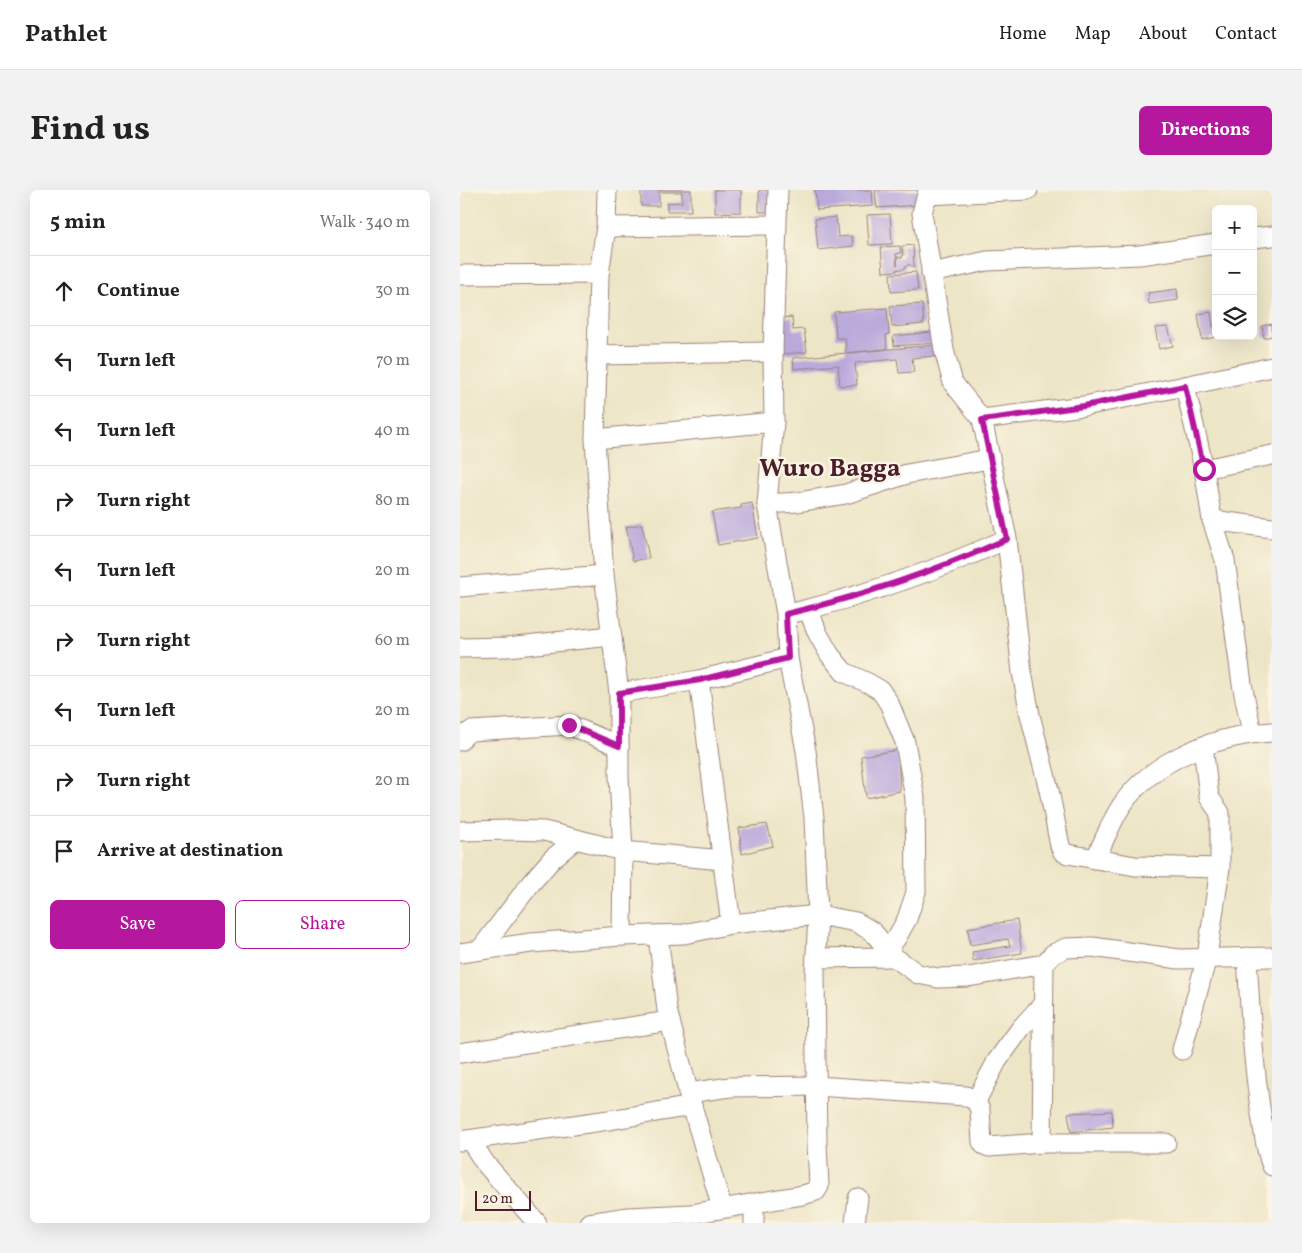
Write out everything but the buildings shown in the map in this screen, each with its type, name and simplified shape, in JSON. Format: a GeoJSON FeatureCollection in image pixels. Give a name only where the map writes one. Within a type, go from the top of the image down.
{"type":"FeatureCollection","features":[{"type":"Feature","properties":{"kind":"street"},"geometry":{"type":"LineString","coordinates":[[607,190],[606,227],[599,274],[594,439],[610,636],[619,693],[623,851],[622,936]]}},
{"type":"Feature","properties":{"kind":"street"},"geometry":{"type":"LineString","coordinates":[[589,1223],[628,1217],[690,1214],[803,1195],[818,1190],[816,958],[818,915],[814,818],[806,751],[788,658],[786,614],[767,504],[774,422],[773,352],[778,190]]}},
{"type":"Feature","properties":{"kind":"street"},"geometry":{"type":"LineString","coordinates":[[1028,190],[928,192],[922,213],[944,350],[953,383],[982,420],[1007,539],[1022,672],[1060,846],[1065,853],[1135,866],[1220,868]]}},
{"type":"Feature","properties":{"kind":"street"},"geometry":{"type":"LineString","coordinates":[[606,227],[776,225]]}},
{"type":"Feature","properties":{"kind":"street"},"geometry":{"type":"LineString","coordinates":[[1257,238],[1272,236]]}},
{"type":"Feature","properties":{"kind":"street"},"geometry":{"type":"LineString","coordinates":[[931,274],[987,261],[1140,255],[1212,245]]}},
{"type":"Feature","properties":{"kind":"street"},"geometry":{"type":"LineString","coordinates":[[460,275],[599,274]]}},
{"type":"Feature","properties":{"kind":"street"},"geometry":{"type":"LineString","coordinates":[[597,355],[773,352]]}},
{"type":"Feature","properties":{"kind":"street"},"geometry":{"type":"LineString","coordinates":[[982,420],[1084,406],[1272,367]]}},
{"type":"Feature","properties":{"kind":"street"},"geometry":{"type":"LineString","coordinates":[[1185,386],[1204,469],[1212,520],[1225,560],[1242,684],[1252,733]]}},
{"type":"Feature","properties":{"kind":"street"},"geometry":{"type":"LineString","coordinates":[[594,439],[774,422]]}},
{"type":"Feature","properties":{"kind":"street"},"geometry":{"type":"LineString","coordinates":[[1204,469],[1272,455]]}},
{"type":"Feature","properties":{"kind":"street"},"geometry":{"type":"LineString","coordinates":[[767,504],[798,502],[846,494],[907,474],[990,458]]}},
{"type":"Feature","properties":{"kind":"street"},"geometry":{"type":"LineString","coordinates":[[1212,520],[1272,528]]}},
{"type":"Feature","properties":{"kind":"street"},"geometry":{"type":"LineString","coordinates":[[786,614],[903,581],[972,555],[1007,539]]}},
{"type":"Feature","properties":{"kind":"street"},"geometry":{"type":"LineString","coordinates":[[460,587],[522,583],[604,574]]}},
{"type":"Feature","properties":{"kind":"street"},"geometry":{"type":"LineString","coordinates":[[808,609],[818,634],[830,655],[844,672],[868,682],[880,690],[889,703],[905,742],[915,798],[916,892],[907,919],[891,953]]}},
{"type":"Feature","properties":{"kind":"street"},"geometry":{"type":"LineString","coordinates":[[460,648],[507,647],[610,636]]}},
{"type":"Feature","properties":{"kind":"street"},"geometry":{"type":"LineString","coordinates":[[619,693],[700,680],[788,658]]}},
{"type":"Feature","properties":{"kind":"street"},"geometry":{"type":"LineString","coordinates":[[700,680],[731,924]]}},
{"type":"Feature","properties":{"kind":"street"},"geometry":{"type":"LineString","coordinates":[[460,741],[471,732],[569,725],[619,746]]}},
{"type":"Feature","properties":{"kind":"street"},"geometry":{"type":"LineString","coordinates":[[1095,859],[1122,805],[1142,782],[1172,761],[1203,746],[1252,733],[1272,732]]}},
{"type":"Feature","properties":{"kind":"street"},"geometry":{"type":"LineString","coordinates":[[1182,1050],[1207,958],[1220,868],[1220,813],[1209,797],[1203,746]]}},
{"type":"Feature","properties":{"kind":"street"},"geometry":{"type":"LineString","coordinates":[[460,831],[544,831],[623,851],[723,860]]}},
{"type":"Feature","properties":{"kind":"street"},"geometry":{"type":"LineString","coordinates":[[480,950],[552,858],[576,839]]}},
{"type":"Feature","properties":{"kind":"street"},"geometry":{"type":"LineString","coordinates":[[460,953],[531,943],[622,936],[684,934],[731,924],[818,915],[856,922],[873,932],[891,953],[918,974],[938,978],[968,977],[1044,964],[1053,954],[1066,948],[1092,947],[1179,959],[1272,957]]}},
{"type":"Feature","properties":{"kind":"street"},"geometry":{"type":"LineString","coordinates":[[658,935],[670,1021],[690,1100],[722,1208]]}},
{"type":"Feature","properties":{"kind":"street"},"geometry":{"type":"LineString","coordinates":[[816,958],[891,953]]}},
{"type":"Feature","properties":{"kind":"street"},"geometry":{"type":"LineString","coordinates":[[1246,957],[1258,1096],[1268,1156],[1272,1166]]}},
{"type":"Feature","properties":{"kind":"street"},"geometry":{"type":"LineString","coordinates":[[1042,1143],[1044,964]]}},
{"type":"Feature","properties":{"kind":"street"},"geometry":{"type":"LineString","coordinates":[[976,1100],[997,1061],[1021,1028],[1043,1004]]}},
{"type":"Feature","properties":{"kind":"street"},"geometry":{"type":"LineString","coordinates":[[460,1053],[670,1021]]}},
{"type":"Feature","properties":{"kind":"street"},"geometry":{"type":"LineString","coordinates":[[465,1140],[609,1120],[690,1100],[730,1087],[816,1086],[966,1096],[976,1100],[980,1110],[982,1142],[989,1147],[1042,1143],[1166,1143]]}},
{"type":"Feature","properties":{"kind":"street"},"geometry":{"type":"LineString","coordinates":[[465,1140],[537,1223]]}},
{"type":"Feature","properties":{"kind":"street"},"geometry":{"type":"LineString","coordinates":[[855,1223],[858,1198]]}},
{"type":"Feature","properties":{"kind":"street"},"geometry":{"type":"LineString","coordinates":[[754,1203],[754,1223]]}},
{"type":"Feature","properties":{"kind":"district","name":"Wuro Bagga"},"geometry":{"type":"Point","coordinates":[830,469]}},
{"type":"Feature","properties":{"kind":"route"},"geometry":{"type":"LineString","coordinates":[[569,725],[619,746],[619,693],[700,680],[788,658],[786,614],[903,581],[972,555],[1007,539],[982,420],[1084,406],[1185,386],[1204,469]]}}]}
